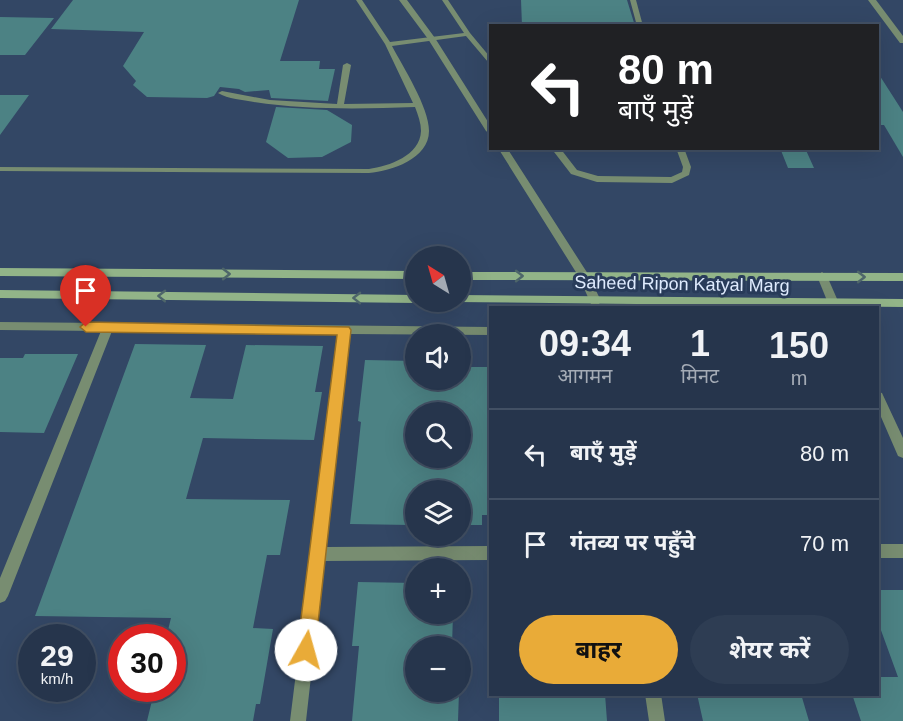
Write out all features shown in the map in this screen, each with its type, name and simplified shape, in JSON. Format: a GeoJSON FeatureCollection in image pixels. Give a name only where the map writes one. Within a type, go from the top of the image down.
{"type":"FeatureCollection","features":[{"type":"Feature","properties":{"kind":"street"},"geometry":{"type":"LineString","coordinates":[[403,0],[431,38],[489,129]]}},
{"type":"Feature","properties":{"kind":"street"},"geometry":{"type":"LineString","coordinates":[[872,0],[903,41]]}},
{"type":"Feature","properties":{"kind":"street"},"geometry":{"type":"LineString","coordinates":[[503,150],[584,277],[596,301]]}},
{"type":"Feature","properties":{"kind":"street"},"geometry":{"type":"LineString","coordinates":[[0,272],[405,275]]}},
{"type":"Feature","properties":{"kind":"street","name":"Saheed Ripon Katyal Marg"},"geometry":{"type":"LineString","coordinates":[[471,276],[903,277]]}},
{"type":"Feature","properties":{"kind":"street"},"geometry":{"type":"LineString","coordinates":[[822,276],[835,305]]}},
{"type":"Feature","properties":{"kind":"street"},"geometry":{"type":"LineString","coordinates":[[0,294],[405,299]]}},
{"type":"Feature","properties":{"kind":"street","name":"Saheed Ripon Katyal Marg"},"geometry":{"type":"LineString","coordinates":[[471,299],[835,305],[903,303]]}},
{"type":"Feature","properties":{"kind":"street"},"geometry":{"type":"LineString","coordinates":[[0,326],[489,331]]}},
{"type":"Feature","properties":{"kind":"street"},"geometry":{"type":"LineString","coordinates":[[0,596],[108,328]]}},
{"type":"Feature","properties":{"kind":"street"},"geometry":{"type":"LineString","coordinates":[[298,721],[344,330]]}},
{"type":"Feature","properties":{"kind":"street"},"geometry":{"type":"LineString","coordinates":[[879,399],[903,452]]}},
{"type":"Feature","properties":{"kind":"street"},"geometry":{"type":"LineString","coordinates":[[879,551],[903,551]]}},
{"type":"Feature","properties":{"kind":"street"},"geometry":{"type":"LineString","coordinates":[[318,554],[489,554]]}},
{"type":"Feature","properties":{"kind":"street"},"geometry":{"type":"LineString","coordinates":[[653,696],[657,721]]}},
{"type":"Feature","properties":{"kind":"lane"},"geometry":{"type":"LineString","coordinates":[[0,169],[384,170],[403,162],[418,149],[424,138],[425,128],[417,105],[387,44],[359,0]]}},
{"type":"Feature","properties":{"kind":"lane"},"geometry":{"type":"LineString","coordinates":[[445,0],[489,60]]}},
{"type":"Feature","properties":{"kind":"lane"},"geometry":{"type":"LineString","coordinates":[[633,0],[639,24]]}},
{"type":"Feature","properties":{"kind":"lane"},"geometry":{"type":"LineString","coordinates":[[387,44],[468,34]]}},
{"type":"Feature","properties":{"kind":"lane"},"geometry":{"type":"LineString","coordinates":[[340,106],[347,65]]}},
{"type":"Feature","properties":{"kind":"lane"},"geometry":{"type":"LineString","coordinates":[[222,93],[290,105],[417,105]]}},
{"type":"Feature","properties":{"kind":"lane"},"geometry":{"type":"LineString","coordinates":[[556,150],[567,165],[584,177],[672,180],[686,173],[687,167],[681,150]]}},
{"type":"Feature","properties":{"kind":"building"},"geometry":{"type":"Polygon","coordinates":[[[73,0],[299,0],[280,61],[320,61],[319,69],[335,69],[328,101],[271,98],[269,90],[245,92],[220,87],[214,96],[207,98],[147,97],[133,85],[136,81],[123,66],[144,32],[51,29],[73,0]]]}},
{"type":"Feature","properties":{"kind":"building"},"geometry":{"type":"Polygon","coordinates":[[[521,0],[627,0],[634,24],[522,24],[521,0]]]}},
{"type":"Feature","properties":{"kind":"building"},"geometry":{"type":"Polygon","coordinates":[[[0,17],[54,18],[25,55],[0,55],[0,17]]]}},
{"type":"Feature","properties":{"kind":"building"},"geometry":{"type":"Polygon","coordinates":[[[879,75],[903,112],[903,157],[884,125],[879,125],[879,75]]]}},
{"type":"Feature","properties":{"kind":"building"},"geometry":{"type":"Polygon","coordinates":[[[0,95],[29,95],[0,135],[0,95]]]}},
{"type":"Feature","properties":{"kind":"building"},"geometry":{"type":"Polygon","coordinates":[[[276,107],[327,110],[352,125],[351,142],[322,157],[288,158],[266,142],[276,107]]]}},
{"type":"Feature","properties":{"kind":"building"},"geometry":{"type":"Polygon","coordinates":[[[781,150],[806,150],[814,168],[788,168],[781,150]]]}},
{"type":"Feature","properties":{"kind":"building"},"geometry":{"type":"Polygon","coordinates":[[[135,344],[206,345],[190,398],[233,399],[246,345],[323,346],[315,392],[322,392],[314,440],[203,438],[186,499],[290,500],[280,555],[267,555],[253,628],[273,629],[260,704],[256,704],[253,721],[147,721],[152,702],[186,702],[186,624],[170,624],[171,618],[35,616],[135,344]]]}},
{"type":"Feature","properties":{"kind":"building"},"geometry":{"type":"Polygon","coordinates":[[[25,354],[78,354],[44,433],[0,432],[0,358],[23,358],[25,354]]]}},
{"type":"Feature","properties":{"kind":"building"},"geometry":{"type":"Polygon","coordinates":[[[365,360],[405,361],[405,390],[471,390],[471,367],[489,367],[489,515],[482,515],[482,525],[471,525],[471,480],[405,480],[405,525],[350,524],[365,360]]]}},
{"type":"Feature","properties":{"kind":"building"},"geometry":{"type":"Polygon","coordinates":[[[358,582],[405,583],[405,624],[453,624],[452,636],[405,636],[405,702],[459,702],[458,721],[352,721],[359,646],[352,646],[358,582]]]}},
{"type":"Feature","properties":{"kind":"building"},"geometry":{"type":"Polygon","coordinates":[[[879,590],[903,590],[903,721],[861,721],[853,696],[879,696],[879,677],[898,677],[879,625],[879,590]]]}},
{"type":"Feature","properties":{"kind":"building"},"geometry":{"type":"Polygon","coordinates":[[[499,696],[605,696],[607,721],[499,721],[499,696]]]}},
{"type":"Feature","properties":{"kind":"building"},"geometry":{"type":"Polygon","coordinates":[[[697,696],[802,696],[809,721],[703,721],[697,696]]]}},
{"type":"Feature","properties":{"kind":"route"},"geometry":{"type":"LineString","coordinates":[[86,327],[344,330],[306,650]]}}]}
